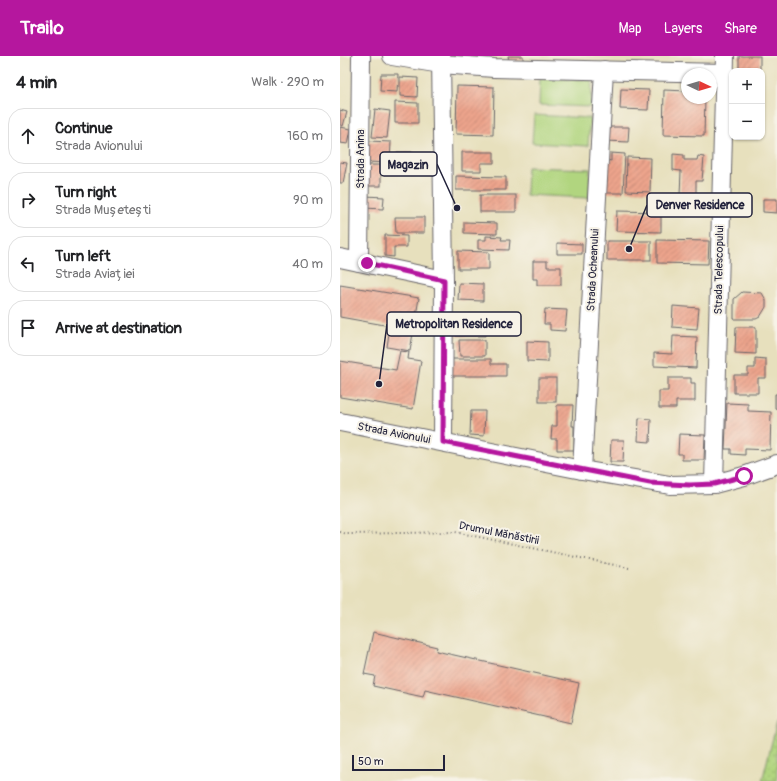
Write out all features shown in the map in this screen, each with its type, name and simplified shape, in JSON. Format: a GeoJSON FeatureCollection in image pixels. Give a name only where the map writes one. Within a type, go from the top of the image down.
{"type":"FeatureCollection","features":[{"type":"Feature","properties":{"kind":"street","name":"Strada Anina"},"geometry":{"type":"LineString","coordinates":[[359,262],[361,56]]}},
{"type":"Feature","properties":{"kind":"street"},"geometry":{"type":"LineString","coordinates":[[392,56],[441,60],[494,68],[604,70],[724,64]]}},
{"type":"Feature","properties":{"kind":"street"},"geometry":{"type":"LineString","coordinates":[[441,60],[444,280],[443,442]]}},
{"type":"Feature","properties":{"kind":"street","name":"Strada Telescopului"},"geometry":{"type":"LineString","coordinates":[[714,484],[724,64]]}},
{"type":"Feature","properties":{"kind":"street","name":"Strada Ocheanului"},"geometry":{"type":"LineString","coordinates":[[582,470],[604,70]]}},
{"type":"Feature","properties":{"kind":"street"},"geometry":{"type":"LineString","coordinates":[[340,258],[444,280]]}},
{"type":"Feature","properties":{"kind":"street","name":"Strada Avionului"},"geometry":{"type":"LineString","coordinates":[[340,422],[582,470],[670,485],[714,484],[744,476],[777,464]]}},
{"type":"Feature","properties":{"kind":"path","name":"Drumul Mănăstirii"},"geometry":{"type":"LineString","coordinates":[[340,532],[347,534],[455,532],[629,568]]}},
{"type":"Feature","properties":{"kind":"green space"},"geometry":{"type":"Polygon","coordinates":[[[540,78],[592,80],[591,107],[539,105],[540,78]]]}},
{"type":"Feature","properties":{"kind":"green space"},"geometry":{"type":"Polygon","coordinates":[[[534,115],[590,118],[588,146],[532,143],[534,115]]]}},
{"type":"Feature","properties":{"kind":"green space"},"geometry":{"type":"Polygon","coordinates":[[[527,167],[590,169],[589,198],[526,195],[527,167]]]}},
{"type":"Feature","properties":{"kind":"green space"},"geometry":{"type":"Polygon","coordinates":[[[777,722],[777,781],[762,781],[777,722]]]}},
{"type":"Feature","properties":{"kind":"building"},"geometry":{"type":"Polygon","coordinates":[[[508,56],[523,56],[523,60],[509,61],[508,56]]]}},
{"type":"Feature","properties":{"kind":"building"},"geometry":{"type":"Polygon","coordinates":[[[739,56],[760,56],[760,68],[739,68],[739,56]]]}},
{"type":"Feature","properties":{"kind":"building"},"geometry":{"type":"Polygon","coordinates":[[[381,74],[398,74],[397,92],[380,91],[381,74]]]}},
{"type":"Feature","properties":{"kind":"building"},"geometry":{"type":"Polygon","coordinates":[[[400,77],[418,78],[417,97],[400,96],[400,77]]]}},
{"type":"Feature","properties":{"kind":"building"},"geometry":{"type":"Polygon","coordinates":[[[457,86],[494,87],[493,135],[456,134],[457,86]]]}},
{"type":"Feature","properties":{"kind":"building"},"geometry":{"type":"Polygon","coordinates":[[[621,89],[649,90],[648,110],[620,109],[621,89]]]}},
{"type":"Feature","properties":{"kind":"building"},"geometry":{"type":"Polygon","coordinates":[[[664,90],[681,91],[681,104],[705,104],[704,136],[663,135],[664,90]]]}},
{"type":"Feature","properties":{"kind":"building"},"geometry":{"type":"Polygon","coordinates":[[[395,102],[418,103],[418,123],[395,123],[395,102]]]}},
{"type":"Feature","properties":{"kind":"building"},"geometry":{"type":"Polygon","coordinates":[[[375,109],[390,111],[387,138],[372,137],[375,109]]]}},
{"type":"Feature","properties":{"kind":"building"},"geometry":{"type":"Polygon","coordinates":[[[340,110],[347,112],[343,126],[340,125],[340,110]]]}},
{"type":"Feature","properties":{"kind":"building"},"geometry":{"type":"Polygon","coordinates":[[[340,127],[351,129],[348,144],[340,143],[340,127]]]}},
{"type":"Feature","properties":{"kind":"building"},"geometry":{"type":"Polygon","coordinates":[[[607,127],[629,127],[628,142],[607,141],[607,127]]]}},
{"type":"Feature","properties":{"kind":"building"},"geometry":{"type":"Polygon","coordinates":[[[368,141],[391,142],[390,163],[367,162],[368,141]]]}},
{"type":"Feature","properties":{"kind":"building"},"geometry":{"type":"Polygon","coordinates":[[[397,152],[414,152],[415,172],[397,172],[397,152]]]}},
{"type":"Feature","properties":{"kind":"building"},"geometry":{"type":"Polygon","coordinates":[[[462,152],[494,152],[494,163],[481,163],[481,171],[462,171],[462,152]]]}},
{"type":"Feature","properties":{"kind":"building"},"geometry":{"type":"Polygon","coordinates":[[[611,153],[625,154],[623,193],[605,193],[606,160],[611,161],[611,153]]]}},
{"type":"Feature","properties":{"kind":"building"},"geometry":{"type":"Polygon","coordinates":[[[673,154],[684,155],[684,160],[697,160],[698,156],[704,157],[702,181],[696,181],[696,196],[680,195],[681,171],[673,170],[673,154]]]}},
{"type":"Feature","properties":{"kind":"building"},"geometry":{"type":"Polygon","coordinates":[[[627,157],[651,158],[650,192],[626,191],[627,157]]]}},
{"type":"Feature","properties":{"kind":"building"},"geometry":{"type":"Polygon","coordinates":[[[340,162],[347,163],[343,183],[340,183],[340,162]]]}},
{"type":"Feature","properties":{"kind":"building"},"geometry":{"type":"Polygon","coordinates":[[[364,165],[381,165],[381,186],[364,186],[364,165]]]}},
{"type":"Feature","properties":{"kind":"building"},"geometry":{"type":"Polygon","coordinates":[[[456,176],[506,177],[506,190],[456,190],[456,176]]]}},
{"type":"Feature","properties":{"kind":"building"},"geometry":{"type":"Polygon","coordinates":[[[480,195],[516,195],[516,212],[480,212],[480,195]]]}},
{"type":"Feature","properties":{"kind":"building"},"geometry":{"type":"Polygon","coordinates":[[[365,196],[384,197],[383,209],[364,208],[365,196]]]}},
{"type":"Feature","properties":{"kind":"building"},"geometry":{"type":"Polygon","coordinates":[[[763,199],[777,199],[777,213],[763,212],[763,199]]]}},
{"type":"Feature","properties":{"kind":"building"},"geometry":{"type":"Polygon","coordinates":[[[617,211],[661,212],[661,232],[616,231],[617,211]]]}},
{"type":"Feature","properties":{"kind":"building"},"geometry":{"type":"Polygon","coordinates":[[[395,217],[424,217],[424,233],[396,233],[395,217]]]}},
{"type":"Feature","properties":{"kind":"building"},"geometry":{"type":"Polygon","coordinates":[[[464,222],[497,223],[497,234],[464,233],[464,222]]]}},
{"type":"Feature","properties":{"kind":"building"},"geometry":{"type":"Polygon","coordinates":[[[385,235],[407,236],[407,247],[394,247],[394,257],[385,256],[385,235]]]}},
{"type":"Feature","properties":{"kind":"building"},"geometry":{"type":"Polygon","coordinates":[[[486,236],[502,237],[501,240],[510,240],[509,250],[478,249],[478,240],[486,240],[486,236]]]}},
{"type":"Feature","properties":{"kind":"building"},"geometry":{"type":"Polygon","coordinates":[[[657,240],[709,241],[708,264],[657,263],[657,240]]]}},
{"type":"Feature","properties":{"kind":"building"},"geometry":{"type":"Polygon","coordinates":[[[607,241],[651,241],[651,260],[607,260],[607,241]]]}},
{"type":"Feature","properties":{"kind":"building"},"geometry":{"type":"Polygon","coordinates":[[[557,243],[582,244],[582,254],[557,254],[557,243]]]}},
{"type":"Feature","properties":{"kind":"building"},"geometry":{"type":"Polygon","coordinates":[[[458,251],[489,252],[489,269],[458,269],[458,251]]]}},
{"type":"Feature","properties":{"kind":"building"},"geometry":{"type":"Polygon","coordinates":[[[533,261],[547,261],[547,267],[561,267],[561,285],[537,285],[537,279],[533,279],[533,261]]]}},
{"type":"Feature","properties":{"kind":"building"},"geometry":{"type":"Polygon","coordinates":[[[459,283],[483,284],[483,301],[458,300],[459,283]]]}},
{"type":"Feature","properties":{"kind":"building"},"geometry":{"type":"Polygon","coordinates":[[[340,285],[419,298],[410,351],[387,347],[390,326],[340,317],[340,285]]]}},
{"type":"Feature","properties":{"kind":"building"},"geometry":{"type":"Polygon","coordinates":[[[742,292],[762,293],[766,300],[766,307],[760,317],[756,319],[734,319],[734,299],[742,292]]]}},
{"type":"Feature","properties":{"kind":"building"},"geometry":{"type":"Polygon","coordinates":[[[673,306],[699,308],[697,329],[672,327],[673,306]]]}},
{"type":"Feature","properties":{"kind":"building"},"geometry":{"type":"Polygon","coordinates":[[[545,309],[567,310],[565,331],[550,330],[550,324],[544,324],[545,309]]]}},
{"type":"Feature","properties":{"kind":"building"},"geometry":{"type":"Polygon","coordinates":[[[456,320],[477,320],[477,326],[485,326],[485,336],[456,336],[456,320]]]}},
{"type":"Feature","properties":{"kind":"building"},"geometry":{"type":"Polygon","coordinates":[[[736,327],[756,327],[756,354],[735,353],[736,327]]]}},
{"type":"Feature","properties":{"kind":"building"},"geometry":{"type":"Polygon","coordinates":[[[673,336],[697,337],[696,368],[654,366],[654,353],[672,354],[673,336]]]}},
{"type":"Feature","properties":{"kind":"building"},"geometry":{"type":"Polygon","coordinates":[[[459,340],[485,340],[485,356],[460,356],[459,340]]]}},
{"type":"Feature","properties":{"kind":"building"},"geometry":{"type":"Polygon","coordinates":[[[527,341],[548,342],[548,362],[527,361],[527,341]]]}},
{"type":"Feature","properties":{"kind":"building"},"geometry":{"type":"Polygon","coordinates":[[[400,351],[409,352],[408,359],[421,361],[413,409],[340,397],[340,361],[396,370],[400,351]]]}},
{"type":"Feature","properties":{"kind":"building"},"geometry":{"type":"Polygon","coordinates":[[[755,358],[766,359],[766,378],[758,378],[758,393],[734,393],[734,375],[748,375],[748,368],[755,368],[755,358]]]}},
{"type":"Feature","properties":{"kind":"building"},"geometry":{"type":"Polygon","coordinates":[[[450,359],[491,359],[491,364],[506,364],[506,376],[450,376],[450,359]]]}},
{"type":"Feature","properties":{"kind":"building"},"geometry":{"type":"Polygon","coordinates":[[[539,378],[556,378],[556,402],[539,402],[539,378]]]}},
{"type":"Feature","properties":{"kind":"building"},"geometry":{"type":"Polygon","coordinates":[[[668,378],[691,378],[691,383],[695,383],[695,401],[676,401],[676,408],[659,408],[659,391],[668,391],[668,378]]]}},
{"type":"Feature","properties":{"kind":"building"},"geometry":{"type":"Polygon","coordinates":[[[775,394],[777,394],[777,409],[775,408],[775,394]]]}},
{"type":"Feature","properties":{"kind":"building"},"geometry":{"type":"Polygon","coordinates":[[[727,403],[748,404],[748,411],[771,412],[770,450],[745,449],[745,455],[731,454],[731,449],[725,449],[727,403]]]}},
{"type":"Feature","properties":{"kind":"building"},"geometry":{"type":"Polygon","coordinates":[[[557,405],[573,405],[572,426],[574,426],[574,450],[557,450],[557,439],[551,439],[552,426],[557,426],[557,405]]]}},
{"type":"Feature","properties":{"kind":"building"},"geometry":{"type":"Polygon","coordinates":[[[471,411],[485,411],[484,436],[470,435],[471,411]]]}},
{"type":"Feature","properties":{"kind":"building"},"geometry":{"type":"Polygon","coordinates":[[[639,418],[651,419],[650,442],[638,441],[639,418]]]}},
{"type":"Feature","properties":{"kind":"building"},"geometry":{"type":"Polygon","coordinates":[[[679,434],[705,435],[704,460],[682,460],[682,454],[678,454],[679,434]]]}},
{"type":"Feature","properties":{"kind":"building"},"geometry":{"type":"Polygon","coordinates":[[[611,440],[624,440],[623,462],[610,462],[611,440]]]}},
{"type":"Feature","properties":{"kind":"building"},"geometry":{"type":"Polygon","coordinates":[[[373,632],[437,647],[436,651],[579,683],[571,723],[425,690],[423,697],[373,686],[375,676],[364,674],[373,632]]]}},
{"type":"Feature","properties":{"kind":"place","name":"Magazin"},"geometry":{"type":"Point","coordinates":[457,208]}},
{"type":"Feature","properties":{"kind":"place","name":"Denver Residence"},"geometry":{"type":"Point","coordinates":[629,249]}},
{"type":"Feature","properties":{"kind":"place","name":"Metropolitan Residence"},"geometry":{"type":"Point","coordinates":[379,384]}},
{"type":"Feature","properties":{"kind":"route"},"geometry":{"type":"LineString","coordinates":[[367,263],[444,280],[443,442],[650,483],[670,485],[714,484],[744,476]]}}]}
